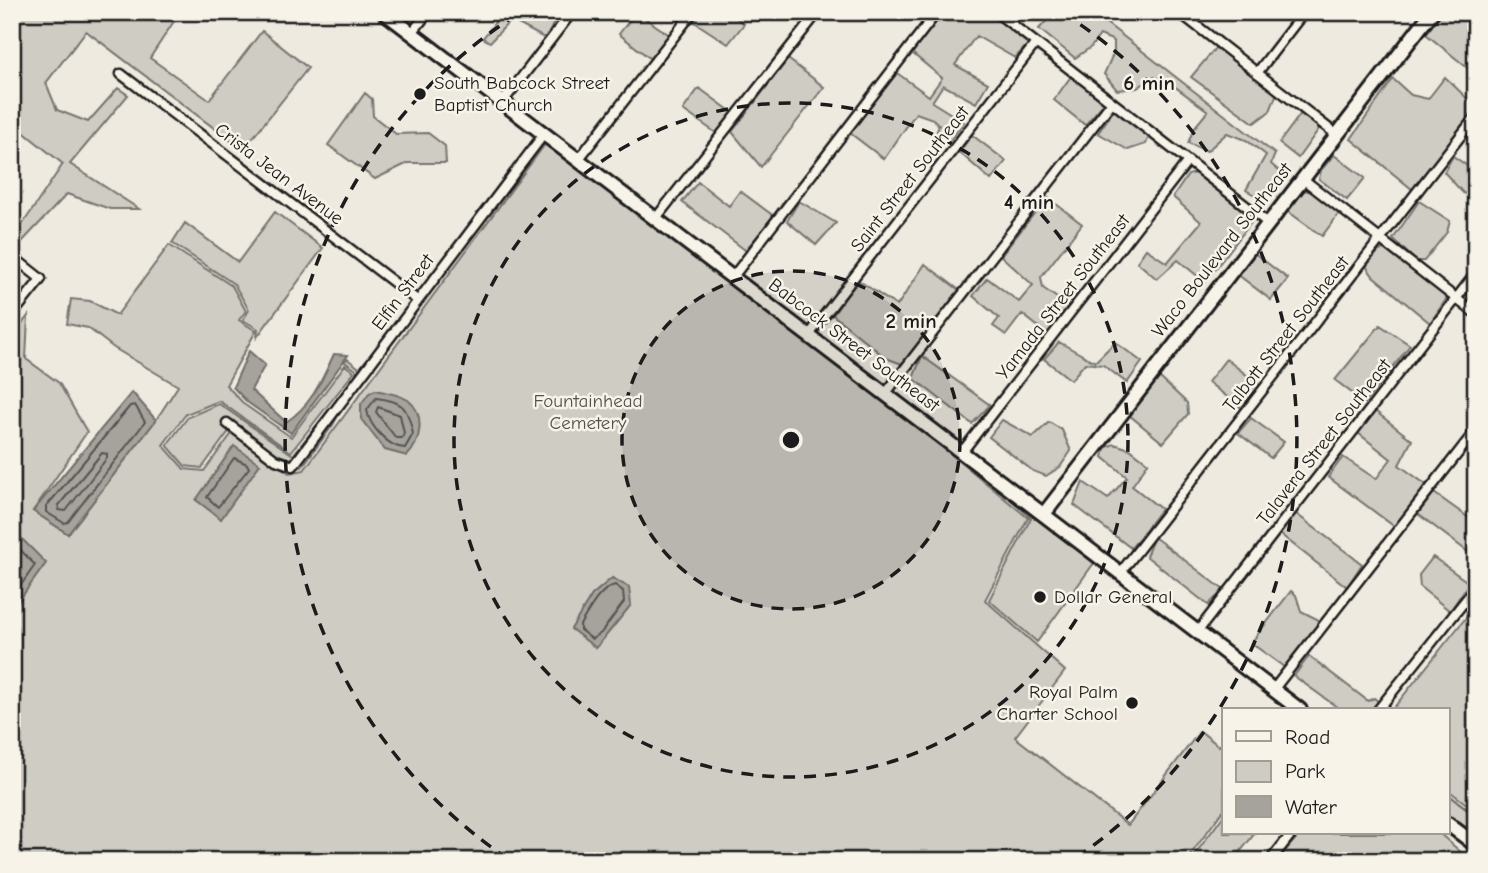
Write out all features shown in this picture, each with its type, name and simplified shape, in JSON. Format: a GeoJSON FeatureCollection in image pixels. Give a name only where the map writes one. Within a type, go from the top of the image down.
{"type":"FeatureCollection","features":[{"type":"Feature","properties":{"kind":"main road","name":"Babcock Street Southeast"},"geometry":{"type":"LineString","coordinates":[[384,12],[1297,708]]}},
{"type":"Feature","properties":{"kind":"main road","name":"Waco Boulevard Southeast"},"geometry":{"type":"LineString","coordinates":[[1044,514],[1432,12]]}},
{"type":"Feature","properties":{"kind":"main road"},"geometry":{"type":"LineString","coordinates":[[1450,826],[1476,845]]}},
{"type":"Feature","properties":{"kind":"street"},"geometry":{"type":"LineString","coordinates":[[412,33],[428,12]]}},
{"type":"Feature","properties":{"kind":"street"},"geometry":{"type":"LineString","coordinates":[[502,103],[572,12]]}},
{"type":"Feature","properties":{"kind":"street"},"geometry":{"type":"LineString","coordinates":[[578,160],[693,12]]}},
{"type":"Feature","properties":{"kind":"street"},"geometry":{"type":"LineString","coordinates":[[656,218],[818,12]]}},
{"type":"Feature","properties":{"kind":"street"},"geometry":{"type":"LineString","coordinates":[[732,278],[937,12]]}},
{"type":"Feature","properties":{"kind":"street"},"geometry":{"type":"LineString","coordinates":[[996,12],[1268,223]]}},
{"type":"Feature","properties":{"kind":"street"},"geometry":{"type":"LineString","coordinates":[[1257,73],[1304,12]]}},
{"type":"Feature","properties":{"kind":"street"},"geometry":{"type":"LineString","coordinates":[[1181,13],[1337,135]]}},
{"type":"Feature","properties":{"kind":"street","name":"Saint Street Southeast"},"geometry":{"type":"LineString","coordinates":[[809,335],[1036,43]]}},
{"type":"Feature","properties":{"kind":"street","name":"Crista Jean Avenue"},"geometry":{"type":"LineString","coordinates":[[121,74],[417,300]]}},
{"type":"Feature","properties":{"kind":"street"},"geometry":{"type":"LineString","coordinates":[[886,393],[1112,102]]}},
{"type":"Feature","properties":{"kind":"street","name":"Talbott Street Southeast"},"geometry":{"type":"LineString","coordinates":[[1121,572],[1476,116]]}},
{"type":"Feature","properties":{"kind":"street","name":"Elfin Street"},"geometry":{"type":"LineString","coordinates":[[227,423],[288,467],[293,466],[544,134]]}},
{"type":"Feature","properties":{"kind":"street","name":"Yamada Street Southeast"},"geometry":{"type":"LineString","coordinates":[[962,452],[1188,161]]}},
{"type":"Feature","properties":{"kind":"street"},"geometry":{"type":"LineString","coordinates":[[1303,179],[1476,314]]}},
{"type":"Feature","properties":{"kind":"street"},"geometry":{"type":"LineString","coordinates":[[12,257],[41,279],[12,315]]}},
{"type":"Feature","properties":{"kind":"street","name":"Talavera Street Southeast"},"geometry":{"type":"LineString","coordinates":[[1198,631],[1476,273]]}},
{"type":"Feature","properties":{"kind":"street"},"geometry":{"type":"LineString","coordinates":[[1273,690],[1476,430]]}},
{"type":"Feature","properties":{"kind":"street"},"geometry":{"type":"LineString","coordinates":[[1380,708],[1476,587]]}},
{"type":"Feature","properties":{"kind":"street"},"geometry":{"type":"LineString","coordinates":[[1270,861],[1291,834]]}},
{"type":"Feature","properties":{"kind":"green space"},"geometry":{"type":"Polygon","coordinates":[[[12,12],[180,12],[150,58],[209,100],[262,31],[308,68],[243,150],[86,31],[46,83],[57,110],[88,122],[118,88],[128,95],[70,164],[139,209],[110,209],[67,194],[20,244],[12,240],[63,164],[22,131],[12,146],[12,12]]]}},
{"type":"Feature","properties":{"kind":"green space"},"geometry":{"type":"Polygon","coordinates":[[[503,12],[546,12],[555,20],[546,39],[511,20],[490,42],[483,38],[503,12]]]}},
{"type":"Feature","properties":{"kind":"green space"},"geometry":{"type":"Polygon","coordinates":[[[636,12],[671,36],[652,60],[619,34],[636,12]]]}},
{"type":"Feature","properties":{"kind":"green space"},"geometry":{"type":"Polygon","coordinates":[[[700,12],[730,12],[744,24],[728,44],[693,21],[700,12]]]}},
{"type":"Feature","properties":{"kind":"green space"},"geometry":{"type":"Polygon","coordinates":[[[944,12],[990,12],[1029,43],[1015,58],[976,36],[955,65],[988,83],[976,103],[943,85],[932,102],[964,122],[949,142],[935,137],[939,125],[933,119],[916,113],[884,159],[850,133],[897,73],[929,96],[942,78],[912,53],[944,12]]]}},
{"type":"Feature","properties":{"kind":"green space"},"geometry":{"type":"Polygon","coordinates":[[[1054,12],[1092,12],[1275,154],[1271,164],[1286,177],[1265,201],[1246,190],[1266,155],[1246,140],[1227,133],[1207,151],[1188,143],[1194,128],[1208,111],[1167,81],[1154,77],[1137,88],[1117,90],[1104,74],[1114,52],[1114,41],[1100,35],[1091,47],[1075,58],[1039,29],[1054,12]]]}},
{"type":"Feature","properties":{"kind":"green space"},"geometry":{"type":"Polygon","coordinates":[[[1443,12],[1476,12],[1476,75],[1426,34],[1443,12]]]}},
{"type":"Feature","properties":{"kind":"green space"},"geometry":{"type":"Polygon","coordinates":[[[1216,47],[1277,93],[1270,111],[1254,123],[1191,77],[1216,47]]]}},
{"type":"Feature","properties":{"kind":"green space"},"geometry":{"type":"Polygon","coordinates":[[[788,59],[824,87],[761,167],[732,132],[788,59]]]}},
{"type":"Feature","properties":{"kind":"green space"},"geometry":{"type":"Polygon","coordinates":[[[1072,75],[1105,102],[1085,125],[1054,100],[1072,75]]]}},
{"type":"Feature","properties":{"kind":"green space"},"geometry":{"type":"Polygon","coordinates":[[[1445,77],[1476,107],[1413,190],[1351,139],[1393,79],[1411,95],[1428,99],[1445,77]]]}},
{"type":"Feature","properties":{"kind":"green space"},"geometry":{"type":"Polygon","coordinates":[[[699,88],[733,113],[716,133],[683,110],[699,88]]]}},
{"type":"Feature","properties":{"kind":"green space"},"geometry":{"type":"Polygon","coordinates":[[[365,93],[372,99],[373,116],[396,134],[428,133],[445,146],[446,163],[408,163],[375,179],[328,145],[365,93]]]}},
{"type":"Feature","properties":{"kind":"green space"},"geometry":{"type":"Polygon","coordinates":[[[1114,110],[1149,137],[1146,144],[1128,150],[1098,133],[1114,110]]]}},
{"type":"Feature","properties":{"kind":"green space"},"geometry":{"type":"Polygon","coordinates":[[[1302,112],[1321,126],[1298,158],[1279,143],[1302,112]]]}},
{"type":"Feature","properties":{"kind":"green space"},"geometry":{"type":"Polygon","coordinates":[[[972,135],[1006,161],[991,180],[959,152],[972,135]]]}},
{"type":"Feature","properties":{"kind":"green space","name":"Fountainhead Cemetery"},"geometry":{"type":"Polygon","coordinates":[[[546,143],[881,395],[1028,518],[985,600],[1065,671],[1015,737],[1128,825],[1200,731],[1219,746],[1222,742],[1222,812],[1186,861],[12,861],[12,610],[45,564],[15,534],[12,538],[12,337],[28,316],[26,359],[59,383],[87,432],[33,511],[68,534],[156,420],[178,386],[114,348],[88,328],[67,324],[71,299],[90,301],[117,315],[169,245],[232,286],[246,311],[239,320],[256,331],[226,385],[245,405],[291,437],[345,365],[354,372],[291,452],[219,401],[186,414],[163,445],[184,469],[204,471],[233,432],[289,473],[304,470],[546,143]]]}},
{"type":"Feature","properties":{"kind":"green space"},"geometry":{"type":"Polygon","coordinates":[[[1334,155],[1365,178],[1347,200],[1319,179],[1321,170],[1334,155]]]}},
{"type":"Feature","properties":{"kind":"green space"},"geometry":{"type":"Polygon","coordinates":[[[1453,156],[1476,172],[1474,197],[1463,193],[1444,172],[1453,156]]]}},
{"type":"Feature","properties":{"kind":"green space"},"geometry":{"type":"Polygon","coordinates":[[[1195,173],[1254,219],[1205,282],[1178,260],[1157,279],[1137,262],[1146,249],[1167,263],[1201,222],[1173,197],[1188,175],[1195,173]]]}},
{"type":"Feature","properties":{"kind":"green space"},"geometry":{"type":"Polygon","coordinates":[[[698,182],[729,206],[740,191],[775,217],[745,250],[682,202],[698,182]]]}},
{"type":"Feature","properties":{"kind":"green space"},"geometry":{"type":"Polygon","coordinates":[[[1303,190],[1314,192],[1340,212],[1322,236],[1286,210],[1303,190]]]}},
{"type":"Feature","properties":{"kind":"green space"},"geometry":{"type":"Polygon","coordinates":[[[1047,197],[1082,224],[1041,277],[1043,288],[1071,308],[1050,336],[1022,314],[1006,335],[993,326],[999,318],[973,296],[987,278],[1019,302],[1033,285],[1001,256],[1047,197]]]}},
{"type":"Feature","properties":{"kind":"green space"},"geometry":{"type":"Polygon","coordinates":[[[799,201],[836,223],[816,245],[787,221],[799,201]]]}},
{"type":"Feature","properties":{"kind":"green space"},"geometry":{"type":"Polygon","coordinates":[[[1419,201],[1450,221],[1447,232],[1424,261],[1416,261],[1393,239],[1419,201]]]}},
{"type":"Feature","properties":{"kind":"green space"},"geometry":{"type":"Polygon","coordinates":[[[275,212],[323,248],[257,337],[258,329],[243,320],[249,310],[234,284],[172,243],[185,223],[238,262],[275,212]]]}},
{"type":"Feature","properties":{"kind":"green space"},"geometry":{"type":"Polygon","coordinates":[[[1387,247],[1447,298],[1430,323],[1373,276],[1366,266],[1378,252],[1387,247]]]}},
{"type":"Feature","properties":{"kind":"green space"},"geometry":{"type":"Polygon","coordinates":[[[1253,252],[1288,279],[1271,300],[1237,274],[1253,252]]]}},
{"type":"Feature","properties":{"kind":"green space"},"geometry":{"type":"Polygon","coordinates":[[[925,264],[959,290],[902,364],[886,358],[833,315],[858,280],[897,306],[925,264]]]}},
{"type":"Feature","properties":{"kind":"green space"},"geometry":{"type":"Polygon","coordinates":[[[1380,325],[1410,345],[1365,403],[1335,380],[1380,325]]]}},
{"type":"Feature","properties":{"kind":"green space"},"geometry":{"type":"Polygon","coordinates":[[[1059,342],[1095,362],[1115,342],[1142,362],[1127,383],[1103,365],[1085,363],[1071,380],[1044,359],[1059,342]]]}},
{"type":"Feature","properties":{"kind":"green space"},"geometry":{"type":"Polygon","coordinates":[[[922,356],[990,405],[972,424],[913,378],[922,356]]]}},
{"type":"Feature","properties":{"kind":"green space"},"geometry":{"type":"Polygon","coordinates":[[[346,358],[362,370],[333,425],[302,467],[290,469],[235,429],[230,430],[202,468],[185,466],[167,445],[188,417],[219,404],[293,455],[357,374],[356,370],[345,362],[346,358]]]}},
{"type":"Feature","properties":{"kind":"green space"},"geometry":{"type":"Polygon","coordinates":[[[1226,359],[1261,386],[1243,409],[1208,382],[1226,359]]]}},
{"type":"Feature","properties":{"kind":"green space"},"geometry":{"type":"Polygon","coordinates":[[[1158,376],[1187,403],[1188,414],[1163,443],[1128,414],[1158,376]]]}},
{"type":"Feature","properties":{"kind":"green space"},"geometry":{"type":"Polygon","coordinates":[[[1375,411],[1412,440],[1399,465],[1428,486],[1395,527],[1328,477],[1343,457],[1376,479],[1391,459],[1358,433],[1375,411]]]}},
{"type":"Feature","properties":{"kind":"green space"},"geometry":{"type":"Polygon","coordinates":[[[1251,418],[1284,442],[1271,458],[1238,433],[1251,418]]]}},
{"type":"Feature","properties":{"kind":"green space"},"geometry":{"type":"Polygon","coordinates":[[[1002,420],[1033,437],[1049,422],[1062,430],[1071,451],[1060,467],[1046,476],[1033,471],[989,437],[1002,420]]]}},
{"type":"Feature","properties":{"kind":"green space"},"geometry":{"type":"Polygon","coordinates":[[[1114,444],[1130,449],[1148,463],[1132,486],[1161,509],[1131,548],[1074,505],[1083,482],[1108,499],[1127,477],[1103,457],[1105,448],[1114,444]]]}},
{"type":"Feature","properties":{"kind":"green space"},"geometry":{"type":"Polygon","coordinates":[[[1434,493],[1476,523],[1476,558],[1418,514],[1434,493]]]}},
{"type":"Feature","properties":{"kind":"green space"},"geometry":{"type":"Polygon","coordinates":[[[1007,496],[1094,563],[1037,642],[989,600],[1031,518],[1007,496]]]}},
{"type":"Feature","properties":{"kind":"green space"},"geometry":{"type":"Polygon","coordinates":[[[1295,513],[1362,564],[1347,587],[1280,534],[1295,513]]]}},
{"type":"Feature","properties":{"kind":"green space"},"geometry":{"type":"Polygon","coordinates":[[[1154,537],[1224,590],[1208,605],[1146,556],[1154,537]]]}},
{"type":"Feature","properties":{"kind":"green space"},"geometry":{"type":"Polygon","coordinates":[[[1433,557],[1469,583],[1450,611],[1420,587],[1419,575],[1433,557]]]}},
{"type":"Feature","properties":{"kind":"green space"},"geometry":{"type":"Polygon","coordinates":[[[1291,591],[1296,595],[1301,611],[1321,621],[1284,667],[1251,643],[1291,591]]]}},
{"type":"Feature","properties":{"kind":"green space"},"geometry":{"type":"Polygon","coordinates":[[[1476,605],[1476,811],[1450,792],[1450,708],[1394,708],[1476,605]]]}},
{"type":"Feature","properties":{"kind":"green space"},"geometry":{"type":"Polygon","coordinates":[[[1309,656],[1368,701],[1374,698],[1380,703],[1376,708],[1338,708],[1294,676],[1309,656]]]}},
{"type":"Feature","properties":{"kind":"green space"},"geometry":{"type":"Polygon","coordinates":[[[1450,796],[1476,815],[1476,841],[1450,821],[1450,796]]]}},
{"type":"Feature","properties":{"kind":"green space"},"geometry":{"type":"Polygon","coordinates":[[[1222,818],[1222,834],[1254,834],[1233,861],[1190,861],[1222,818]]]}},
{"type":"Feature","properties":{"kind":"green space"},"geometry":{"type":"Polygon","coordinates":[[[1300,834],[1440,834],[1471,861],[1276,861],[1300,834]]]}},
{"type":"Feature","properties":{"kind":"water"},"geometry":{"type":"Polygon","coordinates":[[[249,351],[265,365],[251,390],[286,422],[309,400],[334,354],[348,355],[291,433],[247,402],[233,387],[249,351]]]}},
{"type":"Feature","properties":{"kind":"water"},"geometry":{"type":"Polygon","coordinates":[[[375,390],[404,398],[414,406],[420,428],[416,443],[407,456],[385,450],[361,419],[361,404],[369,393],[375,390]]]}},
{"type":"Feature","properties":{"kind":"water"},"geometry":{"type":"Polygon","coordinates":[[[132,392],[156,420],[68,534],[33,511],[132,392]]]}},
{"type":"Feature","properties":{"kind":"water"},"geometry":{"type":"Polygon","coordinates":[[[234,446],[260,464],[221,519],[196,500],[234,446]]]}},
{"type":"Feature","properties":{"kind":"water"},"geometry":{"type":"Polygon","coordinates":[[[16,533],[46,563],[12,610],[12,538],[16,533]]]}},
{"type":"Feature","properties":{"kind":"water"},"geometry":{"type":"Polygon","coordinates":[[[612,578],[629,587],[631,605],[596,648],[571,629],[592,595],[612,578]]]}},
{"type":"Feature","properties":{"kind":"waterway"},"geometry":{"type":"LineString","coordinates":[[1450,797],[1476,817]]}},
{"type":"Feature","properties":{"kind":"place","name":"South Babcock Street Baptist Church"},"geometry":{"type":"Point","coordinates":[420,94]}},
{"type":"Feature","properties":{"kind":"place","name":"Dollar General"},"geometry":{"type":"Point","coordinates":[1040,597]}},
{"type":"Feature","properties":{"kind":"place","name":"Royal Palm Charter School"},"geometry":{"type":"Point","coordinates":[1132,703]}}]}
